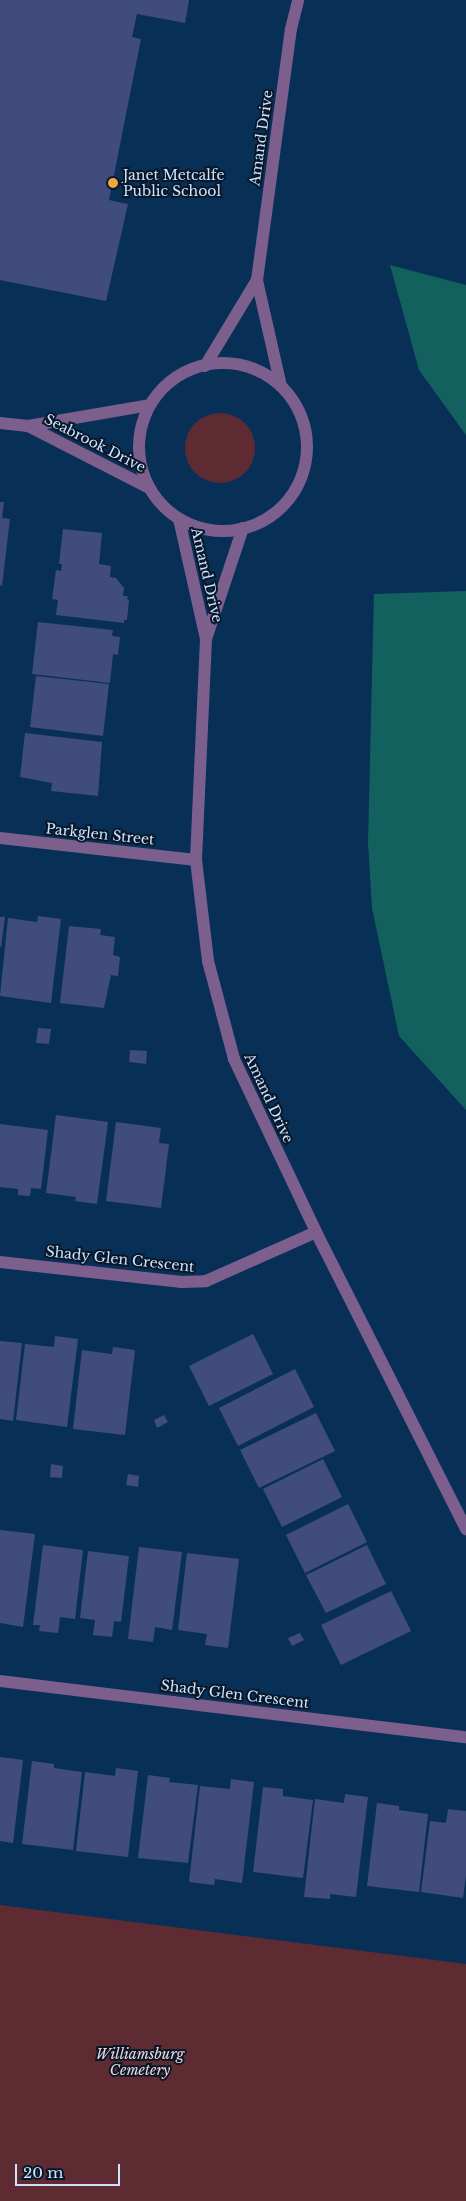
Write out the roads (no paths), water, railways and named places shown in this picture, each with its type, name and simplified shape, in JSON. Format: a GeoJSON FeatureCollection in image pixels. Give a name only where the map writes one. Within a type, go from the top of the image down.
{"type":"FeatureCollection","features":[{"type":"Feature","properties":{"kind":"street","name":"Amand Drive"},"geometry":{"type":"LineString","coordinates":[[280,386],[257,280],[290,29],[298,0]]}},
{"type":"Feature","properties":{"kind":"street","name":"Amand Drive"},"geometry":{"type":"LineString","coordinates":[[204,366],[257,280]]}},
{"type":"Feature","properties":{"kind":"street"},"geometry":{"type":"LineString","coordinates":[[221,363],[242,365],[263,372],[280,386],[294,402],[303,422],[307,445],[304,467],[296,488],[282,506],[264,520],[243,528],[220,530],[199,527],[179,519],[162,505],[149,488],[141,468],[138,446],[141,425],[149,405],[162,388],[179,374],[221,363]]}},
{"type":"Feature","properties":{"kind":"street","name":"Seabrook Drive"},"geometry":{"type":"LineString","coordinates":[[0,423],[28,426],[149,405]]}},
{"type":"Feature","properties":{"kind":"street","name":"Seabrook Drive"},"geometry":{"type":"LineString","coordinates":[[28,426],[149,488]]}},
{"type":"Feature","properties":{"kind":"street","name":"Amand Drive"},"geometry":{"type":"LineString","coordinates":[[179,519],[206,639],[196,860],[208,961],[234,1058],[316,1232],[466,1530]]}},
{"type":"Feature","properties":{"kind":"street","name":"Amand Drive"},"geometry":{"type":"LineString","coordinates":[[206,639],[243,528]]}},
{"type":"Feature","properties":{"kind":"street","name":"Parkglen Street"},"geometry":{"type":"LineString","coordinates":[[0,838],[196,860]]}},
{"type":"Feature","properties":{"kind":"street","name":"Shady Glen Crescent"},"geometry":{"type":"LineString","coordinates":[[0,1262],[182,1282],[206,1281],[236,1270],[316,1232]]}},
{"type":"Feature","properties":{"kind":"street","name":"Shady Glen Crescent"},"geometry":{"type":"LineString","coordinates":[[0,1681],[466,1737]]}},
{"type":"Feature","properties":{"kind":"place","name":"Janet Metcalfe Public School"},"geometry":{"type":"Point","coordinates":[113,183]}},
{"type":"Feature","properties":{"kind":"park label","name":"Williamsburg Cemetery"},"geometry":{"type":"Point","coordinates":[140,2062]}}]}
